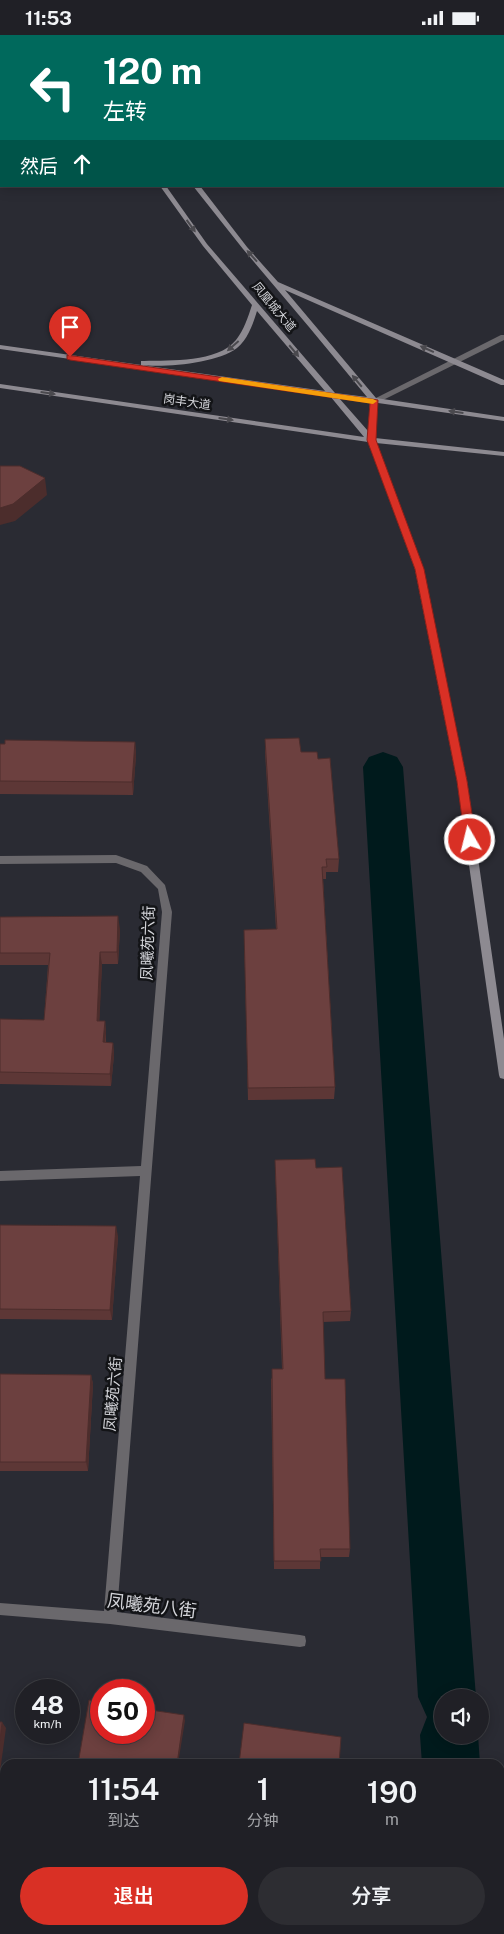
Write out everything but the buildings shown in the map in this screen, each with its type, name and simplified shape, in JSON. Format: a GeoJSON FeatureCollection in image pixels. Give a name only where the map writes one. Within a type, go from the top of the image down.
{"type":"FeatureCollection","features":[{"type":"Feature","properties":{"kind":"main road","name":"凤凰城大道"},"geometry":{"type":"LineString","coordinates":[[164,187],[205,245],[371,440],[419,569],[462,781],[504,1075]]}},
{"type":"Feature","properties":{"kind":"main road","name":"凤凰城大道"},"geometry":{"type":"LineString","coordinates":[[197,187],[245,248],[374,401],[371,440]]}},
{"type":"Feature","properties":{"kind":"main road"},"geometry":{"type":"LineString","coordinates":[[275,282],[504,383]]}},
{"type":"Feature","properties":{"kind":"main road"},"geometry":{"type":"LineString","coordinates":[[122,365],[217,357],[235,346],[248,325],[256,305]]}},
{"type":"Feature","properties":{"kind":"main road","name":"岗丰大道"},"geometry":{"type":"LineString","coordinates":[[0,347],[332,396],[504,419]]}},
{"type":"Feature","properties":{"kind":"main road","name":"岗丰大道"},"geometry":{"type":"LineString","coordinates":[[0,386],[371,440],[504,454]]}},
{"type":"Feature","properties":{"kind":"street"},"geometry":{"type":"LineString","coordinates":[[374,401],[504,337]]}},
{"type":"Feature","properties":{"kind":"street","name":"凤曦苑六街"},"geometry":{"type":"LineString","coordinates":[[0,860],[116,859],[144,869],[162,888],[167,912],[110,1618]]}},
{"type":"Feature","properties":{"kind":"street"},"geometry":{"type":"LineString","coordinates":[[0,1176],[146,1171]]}},
{"type":"Feature","properties":{"kind":"street","name":"凤曦苑八街"},"geometry":{"type":"LineString","coordinates":[[0,1609],[110,1618],[300,1641]]}},
{"type":"Feature","properties":{"kind":"waterway"},"geometry":{"type":"LineString","coordinates":[[383,767],[446,1689]]}},
{"type":"Feature","properties":{"kind":"waterway"},"geometry":{"type":"LineString","coordinates":[[450,1744],[451,1759]]}},
{"type":"Feature","properties":{"kind":"slow traffic"},"geometry":{"type":"LineString","coordinates":[[222,379],[373,401]]}},
{"type":"Feature","properties":{"kind":"route"},"geometry":{"type":"LineString","coordinates":[[70,357],[374,401],[371,440],[419,569],[462,781],[470,840]]}}]}
